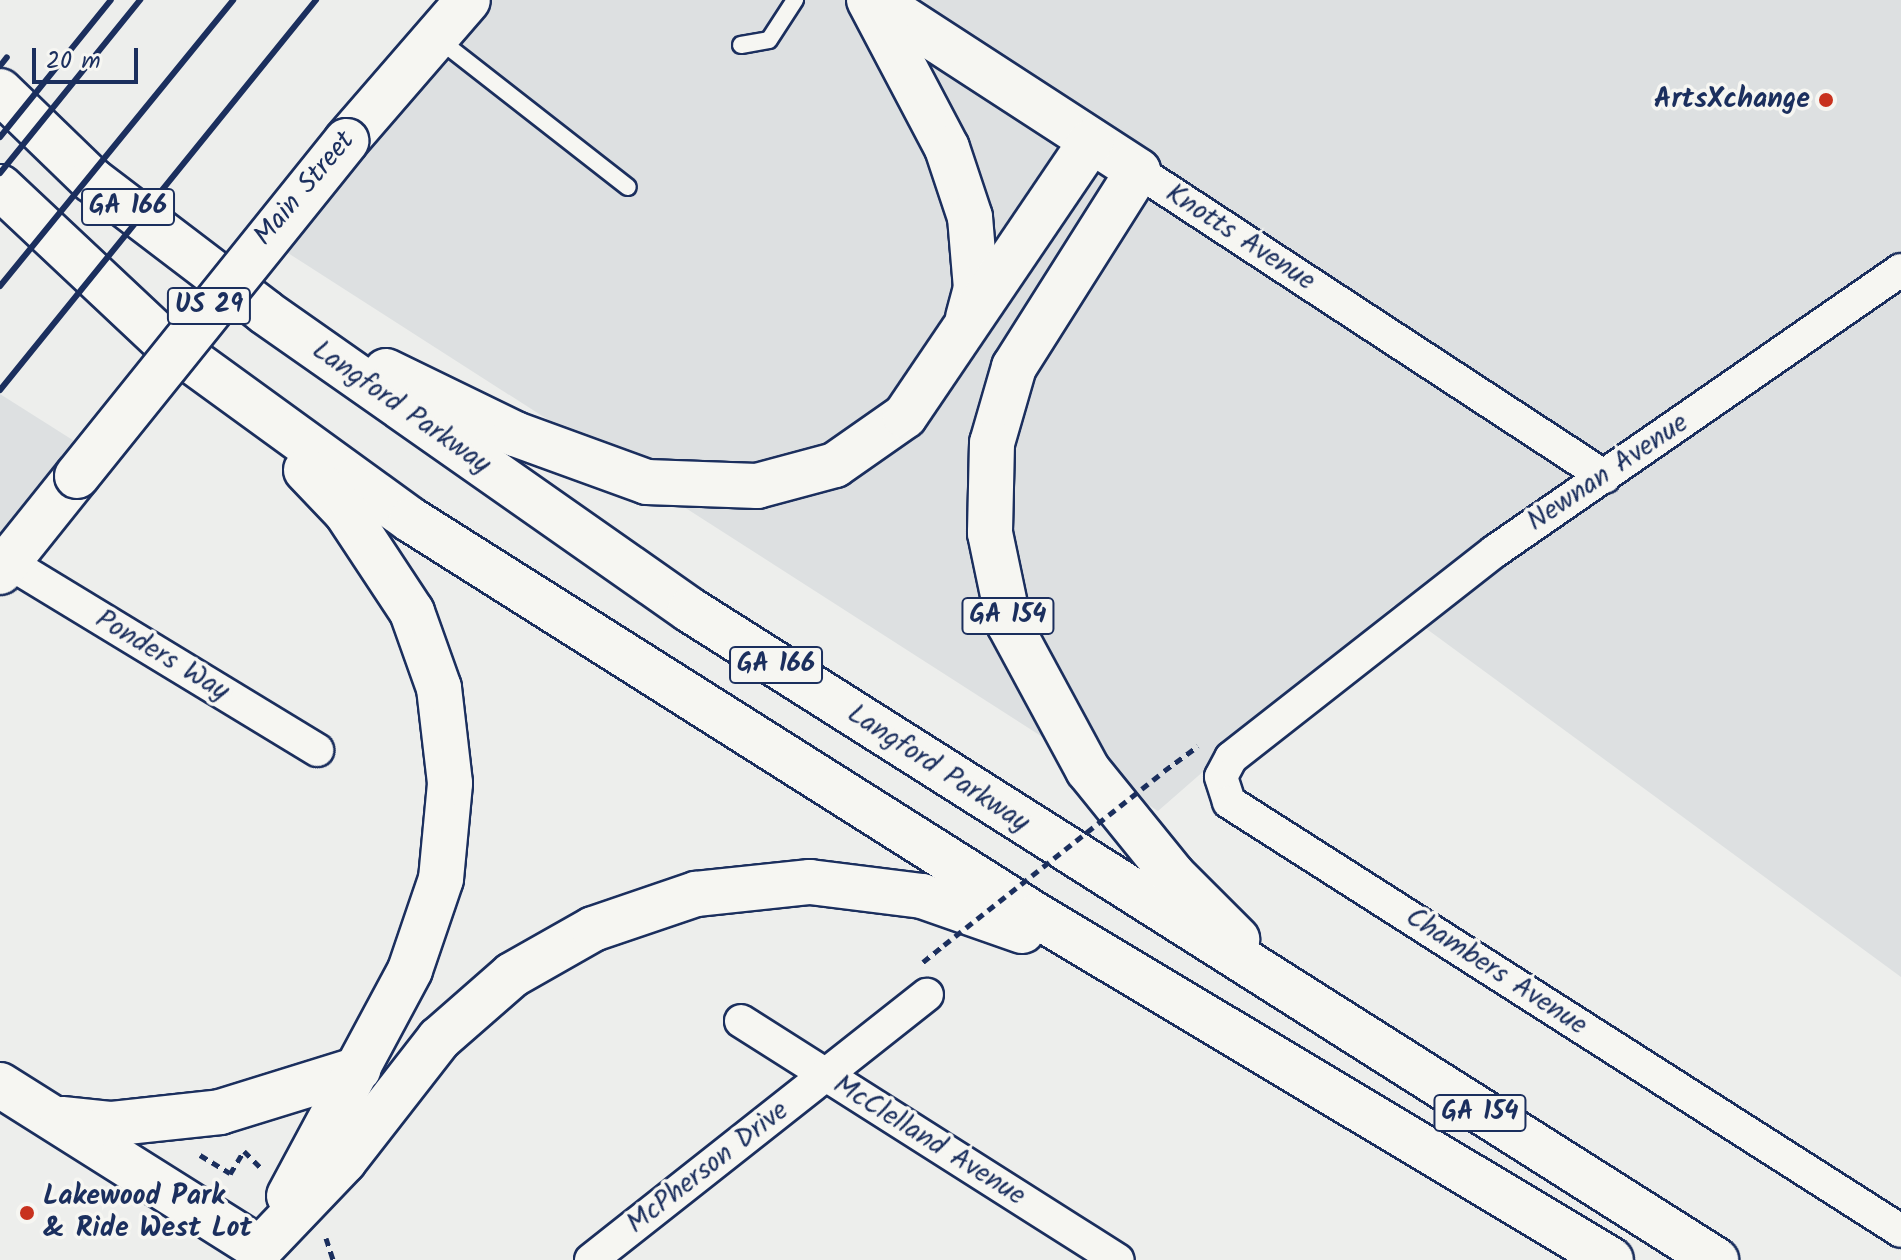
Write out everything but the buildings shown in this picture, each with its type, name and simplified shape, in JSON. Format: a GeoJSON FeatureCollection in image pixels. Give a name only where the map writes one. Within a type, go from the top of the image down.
{"type":"FeatureCollection","features":[{"type":"Feature","properties":{"kind":"main road","name":"Knotts Avenue"},"geometry":{"type":"LineString","coordinates":[[872,0],[1138,171]]}},
{"type":"Feature","properties":{"kind":"main road"},"geometry":{"type":"LineString","coordinates":[[872,0],[947,148],[970,217],[976,288],[967,324]]}},
{"type":"Feature","properties":{"kind":"main road","name":"Main Street"},"geometry":{"type":"LineString","coordinates":[[4,567],[346,141],[468,1]]}},
{"type":"Feature","properties":{"kind":"main road","name":"Langford Parkway"},"geometry":{"type":"LineString","coordinates":[[0,91],[92,180],[265,312],[690,610],[1298,1000],[1716,1260]]}},
{"type":"Feature","properties":{"kind":"main road"},"geometry":{"type":"LineString","coordinates":[[265,312],[515,434],[647,482],[699,488],[757,486],[835,465],[905,416],[1091,141]]}},
{"type":"Feature","properties":{"kind":"main road","name":"GA 154"},"geometry":{"type":"LineString","coordinates":[[1138,171],[1014,367],[992,443],[990,533],[1009,624],[1088,770],[1173,875],[1298,1000]]}},
{"type":"Feature","properties":{"kind":"main road","name":"GA 166"},"geometry":{"type":"LineString","coordinates":[[0,187],[163,340],[250,409],[619,657],[1250,1042]]}},
{"type":"Feature","properties":{"kind":"main road"},"geometry":{"type":"LineString","coordinates":[[250,409],[346,512],[412,612],[439,688],[450,783],[441,879],[410,970],[264,1256]]}},
{"type":"Feature","properties":{"kind":"main road"},"geometry":{"type":"LineString","coordinates":[[264,1256],[474,1006],[551,950],[696,894],[810,882],[922,896],[1055,945],[1250,1042]]}},
{"type":"Feature","properties":{"kind":"main road","name":"GA 154"},"geometry":{"type":"LineString","coordinates":[[1250,1042],[1611,1260]]}},
{"type":"Feature","properties":{"kind":"main road"},"geometry":{"type":"LineString","coordinates":[[62,1119],[110,1124],[220,1112],[359,1069]]}},
{"type":"Feature","properties":{"kind":"main road"},"geometry":{"type":"LineString","coordinates":[[0,1085],[62,1119],[264,1256]]}},
{"type":"Feature","properties":{"kind":"street","name":"Knotts Avenue"},"geometry":{"type":"LineString","coordinates":[[1138,171],[1605,477]]}},
{"type":"Feature","properties":{"kind":"street","name":"Newnan Avenue"},"geometry":{"type":"LineString","coordinates":[[1322,686],[1495,551],[1901,270]]}},
{"type":"Feature","properties":{"kind":"street","name":"Ponders Way"},"geometry":{"type":"LineString","coordinates":[[4,567],[317,750]]}},
{"type":"Feature","properties":{"kind":"street","name":"Chambers Avenue"},"geometry":{"type":"LineString","coordinates":[[1322,686],[1231,758],[1221,777],[1229,802],[1901,1231]]}},
{"type":"Feature","properties":{"kind":"street","name":"McPherson Drive"},"geometry":{"type":"LineString","coordinates":[[591,1260],[927,995]]}},
{"type":"Feature","properties":{"kind":"street","name":"McClelland Avenue"},"geometry":{"type":"LineString","coordinates":[[741,1021],[1118,1260]]}},
{"type":"Feature","properties":{"kind":"lane"},"geometry":{"type":"LineString","coordinates":[[741,45],[769,40],[795,0]]}},
{"type":"Feature","properties":{"kind":"lane"},"geometry":{"type":"LineString","coordinates":[[436,37],[628,187]]}},
{"type":"Feature","properties":{"kind":"path"},"geometry":{"type":"LineString","coordinates":[[944,945],[1211,736]]}},
{"type":"Feature","properties":{"kind":"path"},"geometry":{"type":"LineString","coordinates":[[225,1181],[244,1151],[265,1172]]}},
{"type":"Feature","properties":{"kind":"path"},"geometry":{"type":"LineString","coordinates":[[324,1229],[333,1260]]}},
{"type":"Feature","properties":{"kind":"shaded area"},"geometry":{"type":"Polygon","coordinates":[[[444,0],[1901,0],[1901,977],[1394,605],[1158,811],[249,228],[444,0]]]}},
{"type":"Feature","properties":{"kind":"shaded area"},"geometry":{"type":"Polygon","coordinates":[[[0,394],[79,444],[0,559],[0,394]]]}},
{"type":"Feature","properties":{"kind":"railway"},"geometry":{"type":"LineString","coordinates":[[0,137],[111,0]]}},
{"type":"Feature","properties":{"kind":"railway"},"geometry":{"type":"LineString","coordinates":[[0,173],[140,0]]}},
{"type":"Feature","properties":{"kind":"railway"},"geometry":{"type":"LineString","coordinates":[[0,286],[233,0]]}},
{"type":"Feature","properties":{"kind":"railway"},"geometry":{"type":"LineString","coordinates":[[0,390],[316,0]]}},
{"type":"Feature","properties":{"kind":"railway"},"geometry":{"type":"LineString","coordinates":[[0,66],[7,57]]}},
{"type":"Feature","properties":{"kind":"place","name":"ArtsXchange"},"geometry":{"type":"Point","coordinates":[1826,100]}},
{"type":"Feature","properties":{"kind":"place","name":"Lakewood Park & Ride West Lot"},"geometry":{"type":"Point","coordinates":[27,1213]}}]}
